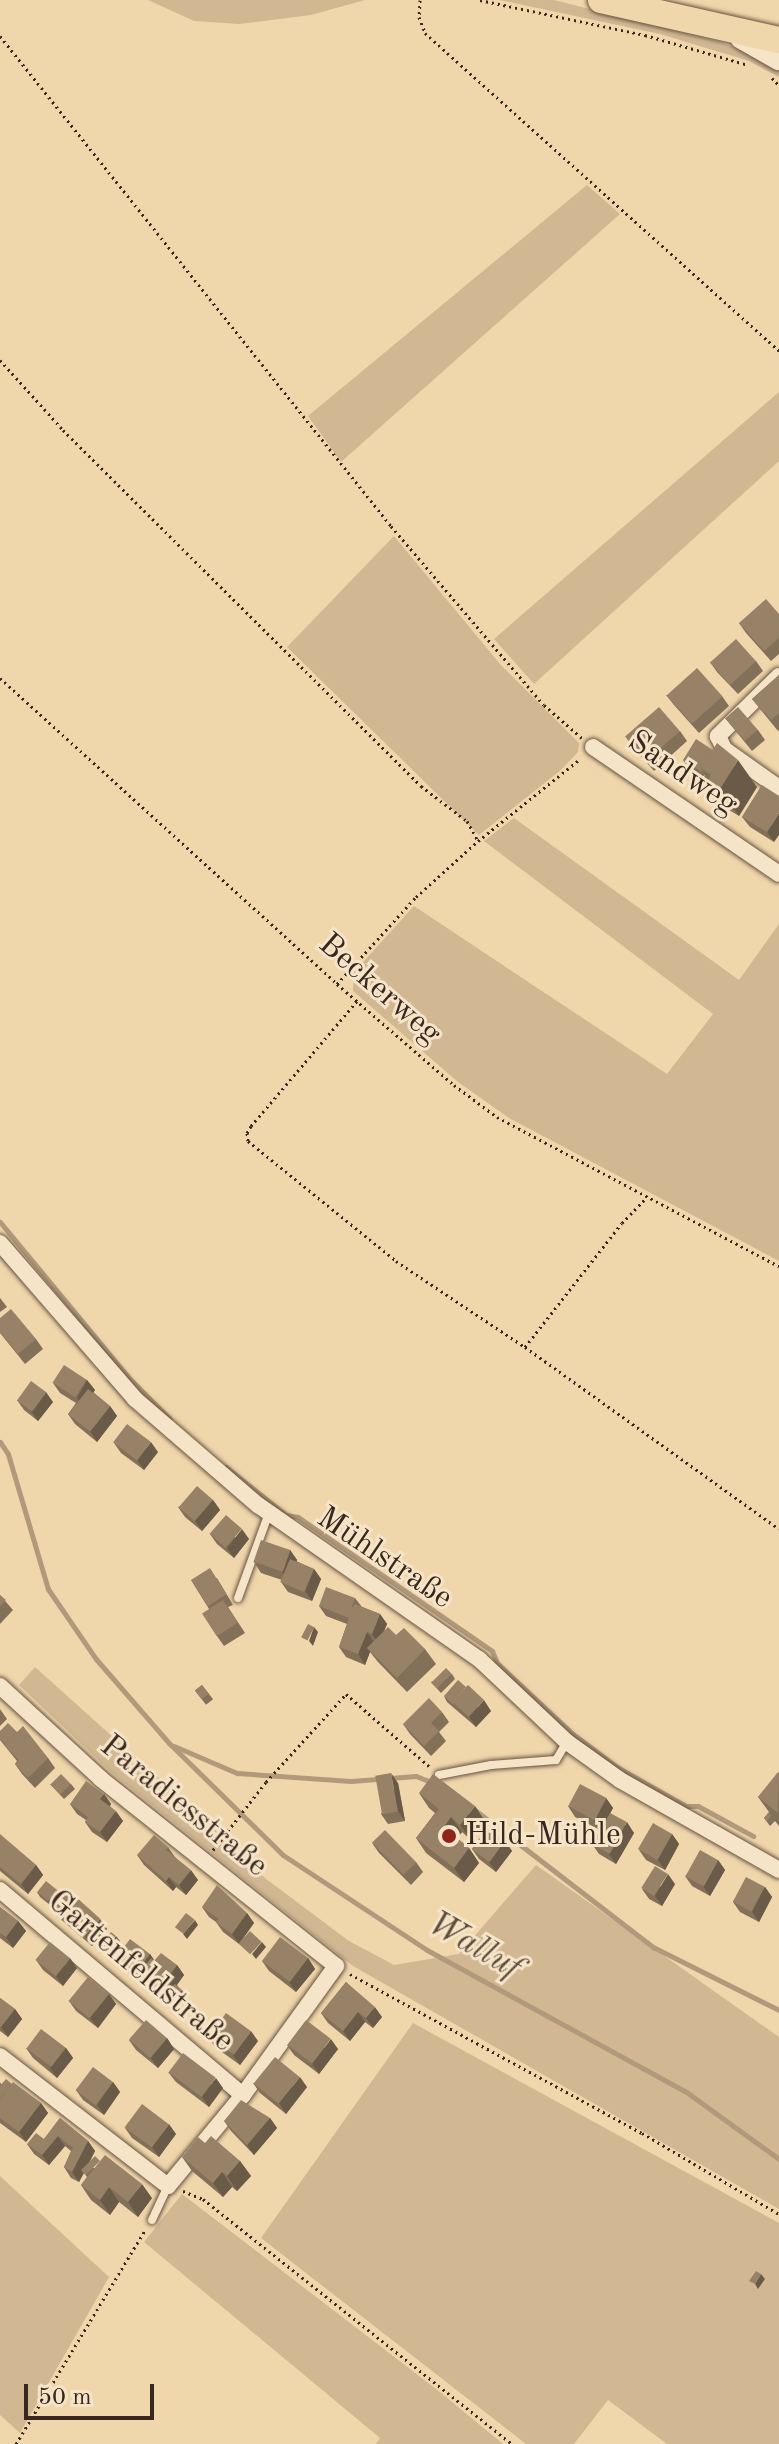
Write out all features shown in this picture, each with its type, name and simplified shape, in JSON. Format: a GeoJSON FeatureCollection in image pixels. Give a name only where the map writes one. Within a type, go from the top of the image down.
{"type":"FeatureCollection","features":[{"type":"Feature","properties":{"kind":"main road"},"geometry":{"type":"LineString","coordinates":[[604,1],[665,5],[779,22]]}},
{"type":"Feature","properties":{"kind":"main road"},"geometry":{"type":"LineString","coordinates":[[604,1],[779,40]]}},
{"type":"Feature","properties":{"kind":"street"},"geometry":{"type":"LineString","coordinates":[[729,31],[772,66]]}},
{"type":"Feature","properties":{"kind":"street"},"geometry":{"type":"LineString","coordinates":[[779,676],[718,736],[724,749],[779,788]]}},
{"type":"Feature","properties":{"kind":"street","name":"Sandweg"},"geometry":{"type":"LineString","coordinates":[[593,747],[779,874]]}},
{"type":"Feature","properties":{"kind":"street","name":"Mühlstraße"},"geometry":{"type":"LineString","coordinates":[[0,1243],[135,1399],[269,1513],[479,1659],[567,1742],[620,1780],[779,1870]]}},
{"type":"Feature","properties":{"kind":"street","name":"Paradiesstraße"},"geometry":{"type":"LineString","coordinates":[[0,1686],[101,1779],[336,1966]]}},
{"type":"Feature","properties":{"kind":"street","name":"Gartenfeldstraße"},"geometry":{"type":"LineString","coordinates":[[0,1890],[243,2095]]}},
{"type":"Feature","properties":{"kind":"street"},"geometry":{"type":"LineString","coordinates":[[0,2056],[168,2186],[243,2095],[336,1966]]}},
{"type":"Feature","properties":{"kind":"lane"},"geometry":{"type":"LineString","coordinates":[[238,1598],[269,1513]]}},
{"type":"Feature","properties":{"kind":"lane"},"geometry":{"type":"LineString","coordinates":[[439,1775],[491,1765],[556,1760],[567,1742]]}},
{"type":"Feature","properties":{"kind":"lane"},"geometry":{"type":"LineString","coordinates":[[152,2220],[168,2186]]}},
{"type":"Feature","properties":{"kind":"path"},"geometry":{"type":"LineString","coordinates":[[420,0],[419,17],[425,33],[779,351]]}},
{"type":"Feature","properties":{"kind":"path"},"geometry":{"type":"LineString","coordinates":[[480,0],[645,35],[752,66]]}},
{"type":"Feature","properties":{"kind":"path"},"geometry":{"type":"LineString","coordinates":[[0,36],[391,526],[544,705],[593,747],[478,841],[416,897],[337,984]]}},
{"type":"Feature","properties":{"kind":"path"},"geometry":{"type":"LineString","coordinates":[[772,66],[779,85]]}},
{"type":"Feature","properties":{"kind":"path"},"geometry":{"type":"LineString","coordinates":[[0,360],[63,430],[421,786],[467,821],[478,841]]}},
{"type":"Feature","properties":{"kind":"path","name":"Beckerweg"},"geometry":{"type":"LineString","coordinates":[[0,678],[337,984],[454,1085],[497,1117],[779,1266]]}},
{"type":"Feature","properties":{"kind":"path"},"geometry":{"type":"LineString","coordinates":[[357,1001],[251,1126],[247,1133],[248,1141],[396,1261],[525,1347],[779,1529]]}},
{"type":"Feature","properties":{"kind":"path"},"geometry":{"type":"LineString","coordinates":[[525,1347],[622,1223],[646,1198]]}},
{"type":"Feature","properties":{"kind":"path"},"geometry":{"type":"LineString","coordinates":[[205,1861],[266,1782],[346,1694],[439,1775]]}},
{"type":"Feature","properties":{"kind":"path"},"geometry":{"type":"LineString","coordinates":[[336,1966],[779,2214]]}},
{"type":"Feature","properties":{"kind":"path"},"geometry":{"type":"LineString","coordinates":[[168,2186],[203,2199],[512,2444]]}},
{"type":"Feature","properties":{"kind":"path"},"geometry":{"type":"LineString","coordinates":[[16,2444],[152,2220]]}},
{"type":"Feature","properties":{"kind":"shaded area"},"geometry":{"type":"Polygon","coordinates":[[[148,0],[365,0],[311,15],[239,24],[194,21],[148,0]]]}},
{"type":"Feature","properties":{"kind":"shaded area"},"geometry":{"type":"Polygon","coordinates":[[[500,0],[554,0],[720,42],[779,65],[779,77],[749,61],[660,34],[500,0]]]}},
{"type":"Feature","properties":{"kind":"shaded area"},"geometry":{"type":"Polygon","coordinates":[[[587,185],[620,214],[341,462],[308,416],[587,185]]]}},
{"type":"Feature","properties":{"kind":"shaded area"},"geometry":{"type":"Polygon","coordinates":[[[779,392],[779,461],[534,684],[494,639],[779,392]]]}},
{"type":"Feature","properties":{"kind":"shaded area"},"geometry":{"type":"Polygon","coordinates":[[[394,536],[500,664],[579,743],[578,752],[561,770],[479,835],[287,647],[394,536]]]}},
{"type":"Feature","properties":{"kind":"shaded area"},"geometry":{"type":"Polygon","coordinates":[[[514,818],[739,980],[779,924],[779,1261],[509,1118],[458,1082],[353,991],[354,972],[414,906],[667,1074],[713,1014],[484,841],[514,818]]]}},
{"type":"Feature","properties":{"kind":"shaded area"},"geometry":{"type":"Polygon","coordinates":[[[35,1667],[213,1827],[233,1854],[349,1941],[394,1965],[459,1954],[536,1865],[779,2037],[779,2209],[353,1966],[111,1772],[19,1685],[35,1667]]]}},
{"type":"Feature","properties":{"kind":"shaded area"},"geometry":{"type":"Polygon","coordinates":[[[413,2023],[779,2223],[779,2444],[667,2444],[608,2400],[574,2444],[526,2444],[261,2238],[413,2023]]]}},
{"type":"Feature","properties":{"kind":"shaded area"},"geometry":{"type":"Polygon","coordinates":[[[0,2176],[109,2277],[20,2433],[0,2415],[0,2176]]]}},
{"type":"Feature","properties":{"kind":"shaded area"},"geometry":{"type":"Polygon","coordinates":[[[182,2194],[503,2444],[376,2444],[380,2438],[144,2242],[182,2194]]]}},
{"type":"Feature","properties":{"kind":"building"},"geometry":{"type":"Polygon","coordinates":[[[766,599],[779,614],[779,638],[764,651],[739,623],[766,599]]]}},
{"type":"Feature","properties":{"kind":"building"},"geometry":{"type":"Polygon","coordinates":[[[736,639],[756,661],[730,685],[710,662],[736,639]]]}},
{"type":"Feature","properties":{"kind":"building"},"geometry":{"type":"Polygon","coordinates":[[[697,668],[722,696],[692,724],[667,695],[697,668]]]}},
{"type":"Feature","properties":{"kind":"building"},"geometry":{"type":"Polygon","coordinates":[[[779,675],[779,713],[771,720],[752,699],[779,675]]]}},
{"type":"Feature","properties":{"kind":"building"},"geometry":{"type":"Polygon","coordinates":[[[659,707],[680,731],[646,761],[625,737],[659,707]]]}},
{"type":"Feature","properties":{"kind":"building"},"geometry":{"type":"Polygon","coordinates":[[[738,707],[758,730],[745,741],[725,718],[738,707]]]}},
{"type":"Feature","properties":{"kind":"building"},"geometry":{"type":"Polygon","coordinates":[[[696,739],[713,750],[701,768],[703,773],[683,760],[696,739]]]}},
{"type":"Feature","properties":{"kind":"building"},"geometry":{"type":"Polygon","coordinates":[[[717,743],[738,760],[720,789],[708,781],[711,775],[701,768],[717,743]]]}},
{"type":"Feature","properties":{"kind":"building"},"geometry":{"type":"Polygon","coordinates":[[[762,785],[779,796],[779,813],[767,832],[742,817],[762,785]]]}},
{"type":"Feature","properties":{"kind":"building"},"geometry":{"type":"Polygon","coordinates":[[[11,1309],[36,1339],[18,1354],[0,1332],[0,1318],[11,1309]]]}},
{"type":"Feature","properties":{"kind":"building"},"geometry":{"type":"Polygon","coordinates":[[[64,1365],[87,1380],[75,1397],[53,1383],[64,1365]]]}},
{"type":"Feature","properties":{"kind":"building"},"geometry":{"type":"Polygon","coordinates":[[[31,1381],[46,1392],[32,1412],[17,1400],[31,1381]]]}},
{"type":"Feature","properties":{"kind":"building"},"geometry":{"type":"Polygon","coordinates":[[[88,1389],[110,1406],[90,1431],[68,1414],[88,1389]]]}},
{"type":"Feature","properties":{"kind":"building"},"geometry":{"type":"Polygon","coordinates":[[[127,1424],[151,1442],[137,1460],[113,1442],[127,1424]]]}},
{"type":"Feature","properties":{"kind":"building"},"geometry":{"type":"Polygon","coordinates":[[[197,1486],[213,1500],[194,1521],[179,1507],[197,1486]]]}},
{"type":"Feature","properties":{"kind":"building"},"geometry":{"type":"Polygon","coordinates":[[[226,1515],[242,1529],[225,1548],[210,1534],[226,1515]]]}},
{"type":"Feature","properties":{"kind":"building"},"geometry":{"type":"Polygon","coordinates":[[[261,1540],[290,1550],[283,1572],[254,1562],[261,1540]]]}},
{"type":"Feature","properties":{"kind":"building"},"geometry":{"type":"Polygon","coordinates":[[[290,1559],[314,1569],[304,1592],[280,1582],[290,1559]]]}},
{"type":"Feature","properties":{"kind":"building"},"geometry":{"type":"Polygon","coordinates":[[[210,1568],[226,1594],[208,1606],[191,1580],[210,1568]]]}},
{"type":"Feature","properties":{"kind":"building"},"geometry":{"type":"Polygon","coordinates":[[[326,1587],[355,1598],[351,1609],[355,1604],[380,1614],[372,1634],[367,1632],[358,1654],[339,1647],[349,1618],[319,1606],[326,1587]]]}},
{"type":"Feature","properties":{"kind":"building"},"geometry":{"type":"Polygon","coordinates":[[[223,1600],[238,1623],[217,1636],[202,1614],[223,1600]]]}},
{"type":"Feature","properties":{"kind":"building"},"geometry":{"type":"Polygon","coordinates":[[[308,1624],[314,1627],[307,1641],[301,1637],[308,1624]]]}},
{"type":"Feature","properties":{"kind":"building"},"geometry":{"type":"Polygon","coordinates":[[[388,1627],[396,1635],[404,1628],[425,1649],[397,1678],[367,1648],[388,1627]]]}},
{"type":"Feature","properties":{"kind":"building"},"geometry":{"type":"Polygon","coordinates":[[[446,1668],[452,1674],[437,1689],[431,1683],[446,1668]]]}},
{"type":"Feature","properties":{"kind":"building"},"geometry":{"type":"Polygon","coordinates":[[[458,1680],[466,1687],[453,1702],[455,1706],[444,1696],[458,1680]]]}},
{"type":"Feature","properties":{"kind":"building"},"geometry":{"type":"Polygon","coordinates":[[[202,1685],[209,1694],[202,1699],[195,1691],[202,1685]]]}},
{"type":"Feature","properties":{"kind":"building"},"geometry":{"type":"Polygon","coordinates":[[[468,1685],[484,1700],[468,1717],[452,1702],[468,1685]]]}},
{"type":"Feature","properties":{"kind":"building"},"geometry":{"type":"Polygon","coordinates":[[[429,1698],[442,1712],[431,1723],[439,1731],[424,1746],[403,1724],[429,1698]]]}},
{"type":"Feature","properties":{"kind":"building"},"geometry":{"type":"Polygon","coordinates":[[[8,1723],[17,1732],[5,1744],[0,1739],[0,1731],[8,1723]]]}},
{"type":"Feature","properties":{"kind":"building"},"geometry":{"type":"Polygon","coordinates":[[[23,1726],[48,1758],[28,1778],[15,1764],[19,1760],[4,1745],[23,1726]]]}},
{"type":"Feature","properties":{"kind":"building"},"geometry":{"type":"Polygon","coordinates":[[[391,1773],[398,1811],[382,1814],[375,1776],[391,1773]]]}},
{"type":"Feature","properties":{"kind":"building"},"geometry":{"type":"Polygon","coordinates":[[[779,1773],[778,1813],[758,1797],[779,1773]]]}},
{"type":"Feature","properties":{"kind":"building"},"geometry":{"type":"Polygon","coordinates":[[[61,1774],[71,1784],[60,1795],[50,1785],[61,1774]]]}},
{"type":"Feature","properties":{"kind":"building"},"geometry":{"type":"Polygon","coordinates":[[[433,1774],[475,1806],[460,1825],[451,1817],[443,1828],[469,1848],[454,1868],[416,1838],[439,1809],[419,1793],[433,1774]]]}},
{"type":"Feature","properties":{"kind":"building"},"geometry":{"type":"Polygon","coordinates":[[[86,1781],[104,1794],[100,1799],[116,1811],[100,1832],[85,1822],[88,1817],[70,1804],[86,1781]]]}},
{"type":"Feature","properties":{"kind":"building"},"geometry":{"type":"Polygon","coordinates":[[[580,1784],[606,1798],[595,1820],[568,1806],[580,1784]]]}},
{"type":"Feature","properties":{"kind":"building"},"geometry":{"type":"Polygon","coordinates":[[[610,1813],[627,1822],[610,1854],[593,1845],[610,1813]]]}},
{"type":"Feature","properties":{"kind":"building"},"geometry":{"type":"Polygon","coordinates":[[[653,1823],[672,1834],[657,1860],[638,1849],[653,1823]]]}},
{"type":"Feature","properties":{"kind":"building"},"geometry":{"type":"Polygon","coordinates":[[[487,1828],[505,1841],[490,1862],[472,1849],[487,1828]]]}},
{"type":"Feature","properties":{"kind":"building"},"geometry":{"type":"Polygon","coordinates":[[[385,1830],[416,1862],[403,1875],[372,1843],[385,1830]]]}},
{"type":"Feature","properties":{"kind":"building"},"geometry":{"type":"Polygon","coordinates":[[[0,1834],[36,1865],[21,1884],[0,1867],[0,1834]]]}},
{"type":"Feature","properties":{"kind":"building"},"geometry":{"type":"Polygon","coordinates":[[[154,1835],[168,1847],[166,1850],[191,1870],[179,1885],[169,1877],[166,1881],[137,1855],[154,1835]]]}},
{"type":"Feature","properties":{"kind":"building"},"geometry":{"type":"Polygon","coordinates":[[[700,1850],[718,1860],[704,1886],[685,1876],[700,1850]]]}},
{"type":"Feature","properties":{"kind":"building"},"geometry":{"type":"Polygon","coordinates":[[[655,1866],[668,1874],[654,1896],[641,1888],[655,1866]]]}},
{"type":"Feature","properties":{"kind":"building"},"geometry":{"type":"Polygon","coordinates":[[[746,1877],[765,1887],[751,1912],[733,1902],[746,1877]]]}},
{"type":"Feature","properties":{"kind":"building"},"geometry":{"type":"Polygon","coordinates":[[[46,1881],[57,1890],[48,1901],[37,1892],[46,1881]]]}},
{"type":"Feature","properties":{"kind":"building"},"geometry":{"type":"Polygon","coordinates":[[[217,1885],[247,1913],[232,1934],[216,1922],[219,1919],[202,1907],[217,1885]]]}},
{"type":"Feature","properties":{"kind":"building"},"geometry":{"type":"Polygon","coordinates":[[[66,1888],[100,1919],[85,1936],[51,1905],[66,1888]]]}},
{"type":"Feature","properties":{"kind":"building"},"geometry":{"type":"Polygon","coordinates":[[[0,1907],[18,1921],[6,1937],[0,1933],[0,1907]]]}},
{"type":"Feature","properties":{"kind":"building"},"geometry":{"type":"Polygon","coordinates":[[[186,1913],[195,1920],[184,1934],[175,1927],[186,1913]]]}},
{"type":"Feature","properties":{"kind":"building"},"geometry":{"type":"Polygon","coordinates":[[[250,1931],[262,1942],[250,1954],[238,1943],[250,1931]]]}},
{"type":"Feature","properties":{"kind":"building"},"geometry":{"type":"Polygon","coordinates":[[[111,1932],[116,1936],[106,1947],[102,1944],[111,1932]]]}},
{"type":"Feature","properties":{"kind":"building"},"geometry":{"type":"Polygon","coordinates":[[[280,1937],[308,1958],[290,1982],[262,1961],[280,1937]]]}},
{"type":"Feature","properties":{"kind":"building"},"geometry":{"type":"Polygon","coordinates":[[[130,1939],[150,1954],[136,1973],[116,1958],[130,1939]]]}},
{"type":"Feature","properties":{"kind":"building"},"geometry":{"type":"Polygon","coordinates":[[[50,1942],[70,1958],[56,1976],[36,1960],[50,1942]]]}},
{"type":"Feature","properties":{"kind":"building"},"geometry":{"type":"Polygon","coordinates":[[[161,1953],[177,1965],[157,1992],[137,1976],[151,1958],[154,1961],[161,1953]]]}},
{"type":"Feature","properties":{"kind":"building"},"geometry":{"type":"Polygon","coordinates":[[[88,1977],[109,1994],[89,2018],[68,2001],[88,1977]]]}},
{"type":"Feature","properties":{"kind":"building"},"geometry":{"type":"Polygon","coordinates":[[[346,1982],[375,2007],[366,2018],[358,2012],[343,2031],[321,2013],[346,1982]]]}},
{"type":"Feature","properties":{"kind":"building"},"geometry":{"type":"Polygon","coordinates":[[[175,1984],[182,1990],[173,2000],[166,1995],[175,1984]]]}},
{"type":"Feature","properties":{"kind":"building"},"geometry":{"type":"Polygon","coordinates":[[[0,1998],[15,2009],[1,2027],[0,2026],[0,1998]]]}},
{"type":"Feature","properties":{"kind":"building"},"geometry":{"type":"Polygon","coordinates":[[[226,2013],[251,2031],[234,2055],[209,2036],[226,2013]]]}},
{"type":"Feature","properties":{"kind":"building"},"geometry":{"type":"Polygon","coordinates":[[[146,2020],[167,2038],[150,2058],[129,2040],[146,2020]]]}},
{"type":"Feature","properties":{"kind":"building"},"geometry":{"type":"Polygon","coordinates":[[[306,2020],[331,2039],[312,2063],[287,2045],[306,2020]]]}},
{"type":"Feature","properties":{"kind":"building"},"geometry":{"type":"Polygon","coordinates":[[[41,2029],[66,2048],[51,2067],[27,2048],[41,2029]]]}},
{"type":"Feature","properties":{"kind":"building"},"geometry":{"type":"Polygon","coordinates":[[[183,2053],[216,2078],[201,2097],[169,2072],[183,2053]]]}},
{"type":"Feature","properties":{"kind":"building"},"geometry":{"type":"Polygon","coordinates":[[[275,2057],[300,2077],[278,2104],[254,2083],[275,2057]]]}},
{"type":"Feature","properties":{"kind":"building"},"geometry":{"type":"Polygon","coordinates":[[[93,2067],[113,2082],[96,2105],[76,2090],[93,2067]]]}},
{"type":"Feature","properties":{"kind":"building"},"geometry":{"type":"Polygon","coordinates":[[[6,2079],[12,2084],[0,2099],[0,2086],[6,2079]]]}},
{"type":"Feature","properties":{"kind":"building"},"geometry":{"type":"Polygon","coordinates":[[[13,2082],[41,2103],[19,2132],[0,2118],[0,2100],[13,2082]]]}},
{"type":"Feature","properties":{"kind":"building"},"geometry":{"type":"Polygon","coordinates":[[[241,2100],[270,2118],[247,2145],[224,2121],[241,2100]]]}},
{"type":"Feature","properties":{"kind":"building"},"geometry":{"type":"Polygon","coordinates":[[[142,2104],[169,2124],[152,2148],[125,2127],[142,2104]]]}},
{"type":"Feature","properties":{"kind":"building"},"geometry":{"type":"Polygon","coordinates":[[[60,2118],[88,2141],[72,2172],[64,2167],[73,2148],[58,2136],[42,2155],[27,2144],[36,2133],[44,2139],[60,2118]]]}},
{"type":"Feature","properties":{"kind":"building"},"geometry":{"type":"Polygon","coordinates":[[[211,2136],[240,2161],[227,2176],[222,2172],[213,2183],[182,2157],[198,2137],[205,2143],[211,2136]]]}},
{"type":"Feature","properties":{"kind":"building"},"geometry":{"type":"Polygon","coordinates":[[[105,2155],[142,2184],[128,2202],[109,2187],[100,2200],[81,2185],[105,2155]]]}},
{"type":"Feature","properties":{"kind":"building"},"geometry":{"type":"Polygon","coordinates":[[[95,2156],[100,2161],[86,2175],[81,2170],[95,2156]]]}},
{"type":"Feature","properties":{"kind":"building"},"geometry":{"type":"Polygon","coordinates":[[[756,2271],[761,2274],[755,2284],[749,2281],[756,2271]]]}},
{"type":"Feature","properties":{"kind":"waterway"},"geometry":{"type":"LineString","coordinates":[[0,1222],[128,1377],[170,1419]]}},
{"type":"Feature","properties":{"kind":"waterway","name":"Walluf"},"geometry":{"type":"LineString","coordinates":[[0,1442],[8,1454],[48,1589],[96,1659],[170,1744],[283,1855],[427,1950],[685,2091],[779,2159]]}},
{"type":"Feature","properties":{"kind":"waterway"},"geometry":{"type":"LineString","coordinates":[[226,1467],[286,1515],[298,1517],[492,1651],[497,1663],[573,1734],[617,1767],[686,1806],[698,1806],[753,1836]]}},
{"type":"Feature","properties":{"kind":"waterway","name":"Walluf"},"geometry":{"type":"LineString","coordinates":[[174,1746],[237,1773],[351,1781],[416,1776],[433,1783]]}},
{"type":"Feature","properties":{"kind":"waterway","name":"Walluf"},"geometry":{"type":"LineString","coordinates":[[475,1810],[653,1947],[779,2010]]}},
{"type":"Feature","properties":{"kind":"place","name":"Hild-Mühle"},"geometry":{"type":"Point","coordinates":[449,1836]}}]}
